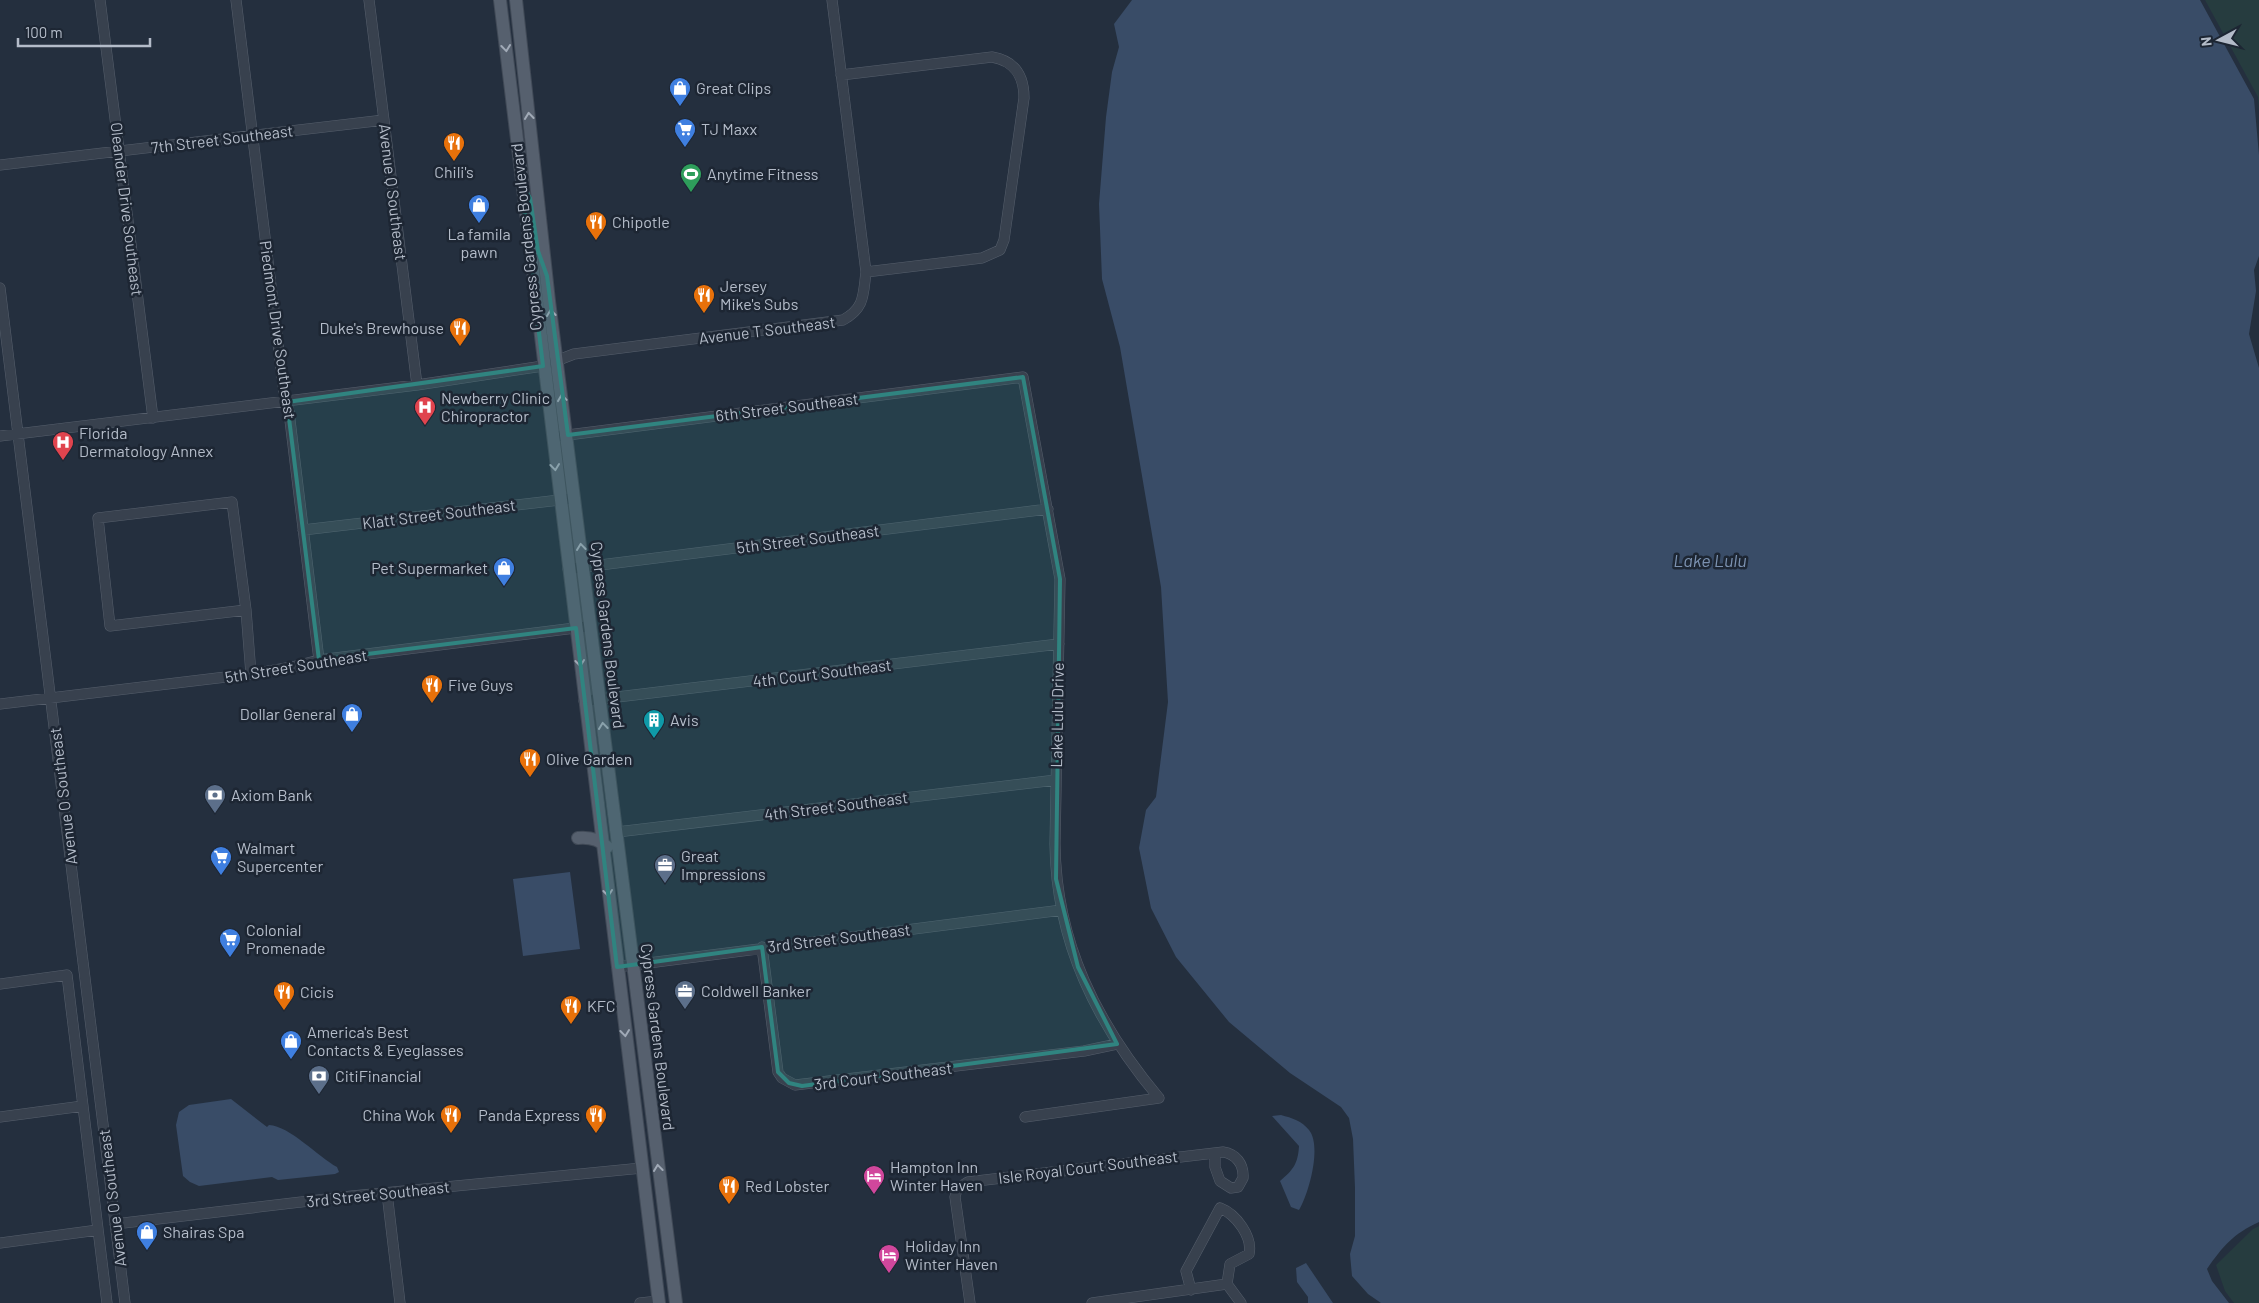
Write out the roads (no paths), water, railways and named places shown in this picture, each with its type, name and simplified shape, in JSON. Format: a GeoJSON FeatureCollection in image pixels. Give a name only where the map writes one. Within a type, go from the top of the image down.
{"type":"FeatureCollection","features":[{"type":"Feature","properties":{"kind":"main road","name":"Cypress Gardens Boulevard"},"geometry":{"type":"LineString","coordinates":[[500,0],[543,366],[659,1302]]}},
{"type":"Feature","properties":{"kind":"main road","name":"Cypress Gardens Boulevard"},"geometry":{"type":"LineString","coordinates":[[516,0],[557,361],[568,435],[675,1298]]}},
{"type":"Feature","properties":{"kind":"main road"},"geometry":{"type":"LineString","coordinates":[[514,118],[528,160],[534,163]]}},
{"type":"Feature","properties":{"kind":"main road"},"geometry":{"type":"LineString","coordinates":[[521,183],[525,186],[530,198],[538,251],[547,276]]}},
{"type":"Feature","properties":{"kind":"main road"},"geometry":{"type":"LineString","coordinates":[[594,780],[607,814],[617,832]]}},
{"type":"Feature","properties":{"kind":"main road"},"geometry":{"type":"LineString","coordinates":[[578,838],[588,837],[602,842],[610,850],[625,896]]}},
{"type":"Feature","properties":{"kind":"main road"},"geometry":{"type":"LineString","coordinates":[[642,1168],[650,1182],[665,1235],[668,1237]]}},
{"type":"Feature","properties":{"kind":"main road"},"geometry":{"type":"LineString","coordinates":[[651,1236],[657,1245],[665,1289],[675,1298]]}},
{"type":"Feature","properties":{"kind":"street","name":"Oleander Drive Southeast"},"geometry":{"type":"LineString","coordinates":[[100,0],[153,418]]}},
{"type":"Feature","properties":{"kind":"street","name":"Piedmont Drive Southeast"},"geometry":{"type":"LineString","coordinates":[[236,0],[319,660]]}},
{"type":"Feature","properties":{"kind":"street","name":"Avenue Q Southeast"},"geometry":{"type":"LineString","coordinates":[[369,0],[416,385]]}},
{"type":"Feature","properties":{"kind":"street","name":"Avenue T Southeast"},"geometry":{"type":"LineString","coordinates":[[543,366],[574,354],[836,322],[856,311],[862,302],[866,272],[832,0]]}},
{"type":"Feature","properties":{"kind":"street"},"geometry":{"type":"LineString","coordinates":[[841,75],[992,57],[1007,60],[1013,65],[1024,84],[1024,98],[1013,182],[1004,240],[1000,250],[982,258],[866,272]]}},
{"type":"Feature","properties":{"kind":"street","name":"7th Street Southeast"},"geometry":{"type":"LineString","coordinates":[[0,164],[384,120]]}},
{"type":"Feature","properties":{"kind":"street","name":"Avenue O Southeast"},"geometry":{"type":"LineString","coordinates":[[0,288],[125,1303]]}},
{"type":"Feature","properties":{"kind":"street"},"geometry":{"type":"LineString","coordinates":[[0,436],[287,402],[543,366]]}},
{"type":"Feature","properties":{"kind":"street","name":"6th Street Southeast"},"geometry":{"type":"LineString","coordinates":[[552,437],[1023,376]]}},
{"type":"Feature","properties":{"kind":"street","name":"Lake Lulu Drive"},"geometry":{"type":"LineString","coordinates":[[1023,376],[1060,579],[1055,870],[1062,910],[1078,967],[1098,1013],[1117,1044]]}},
{"type":"Feature","properties":{"kind":"street","name":"Klatt Street Southeast"},"geometry":{"type":"LineString","coordinates":[[303,530],[575,498]]}},
{"type":"Feature","properties":{"kind":"street"},"geometry":{"type":"LineString","coordinates":[[246,610],[110,626],[98,518],[232,502],[246,610],[251,674]]}},
{"type":"Feature","properties":{"kind":"street","name":"5th Street Southeast"},"geometry":{"type":"LineString","coordinates":[[568,569],[1048,509]]}},
{"type":"Feature","properties":{"kind":"street","name":"5th Street Southeast"},"geometry":{"type":"LineString","coordinates":[[0,704],[251,674],[292,668],[319,660],[591,626]]}},
{"type":"Feature","properties":{"kind":"street","name":"4th Court Southeast"},"geometry":{"type":"LineString","coordinates":[[584,701],[1059,644]]}},
{"type":"Feature","properties":{"kind":"street","name":"4th Street Southeast"},"geometry":{"type":"LineString","coordinates":[[617,832],[1056,780]]}},
{"type":"Feature","properties":{"kind":"street","name":"3rd Street Southeast"},"geometry":{"type":"LineString","coordinates":[[617,967],[1062,910]]}},
{"type":"Feature","properties":{"kind":"street","name":"3rd Court Southeast"},"geometry":{"type":"LineString","coordinates":[[762,948],[778,1072],[782,1078],[795,1086],[1084,1051],[1117,1044]]}},
{"type":"Feature","properties":{"kind":"street"},"geometry":{"type":"LineString","coordinates":[[0,984],[67,975],[107,1303]]}},
{"type":"Feature","properties":{"kind":"street"},"geometry":{"type":"LineString","coordinates":[[1024,1117],[1159,1098],[1117,1044]]}},
{"type":"Feature","properties":{"kind":"street"},"geometry":{"type":"LineString","coordinates":[[0,1117],[84,1106]]}},
{"type":"Feature","properties":{"kind":"street","name":"Isle Royal Court Southeast"},"geometry":{"type":"LineString","coordinates":[[970,1303],[955,1196],[962,1185],[968,1182],[1208,1152],[1215,1153]]}},
{"type":"Feature","properties":{"kind":"street","name":"3rd Street Southeast"},"geometry":{"type":"LineString","coordinates":[[115,1224],[387,1193],[642,1168]]}},
{"type":"Feature","properties":{"kind":"street"},"geometry":{"type":"LineString","coordinates":[[387,1193],[400,1303]]}},
{"type":"Feature","properties":{"kind":"street"},"geometry":{"type":"LineString","coordinates":[[1191,1290],[1186,1272],[1220,1208],[1228,1211],[1239,1223],[1251,1246],[1249,1254],[1230,1264],[1228,1284],[1241,1303]]}},
{"type":"Feature","properties":{"kind":"street"},"geometry":{"type":"LineString","coordinates":[[0,1242],[98,1230]]}},
{"type":"Feature","properties":{"kind":"street"},"geometry":{"type":"LineString","coordinates":[[1092,1303],[1154,1299],[1228,1284]]}},
{"type":"Feature","properties":{"kind":"street"},"geometry":{"type":"LineString","coordinates":[[640,1303],[659,1302]]}},
{"type":"Feature","properties":{"kind":"water","name":"Lake Lulu"},"geometry":{"type":"Polygon","coordinates":[[[1132,0],[2200,0],[2254,99],[2259,155],[2259,256],[2254,270],[2256,291],[2249,334],[2259,368],[2259,1222],[2229,1241],[2207,1269],[2212,1281],[2229,1303],[1381,1303],[1368,1294],[1352,1276],[1350,1254],[1355,1236],[1355,1188],[1353,1139],[1349,1118],[1341,1107],[1290,1073],[1229,1022],[1176,957],[1151,908],[1139,848],[1146,810],[1156,797],[1168,702],[1161,587],[1120,347],[1102,279],[1099,204],[1106,117],[1112,72],[1119,47],[1114,24],[1132,0]]]}},
{"type":"Feature","properties":{"kind":"water"},"geometry":{"type":"Polygon","coordinates":[[[570,872],[580,949],[523,956],[513,879],[570,872]]]}},
{"type":"Feature","properties":{"kind":"water"},"geometry":{"type":"Polygon","coordinates":[[[231,1099],[267,1127],[269,1125],[277,1127],[295,1136],[337,1167],[339,1172],[278,1180],[272,1177],[199,1186],[190,1182],[183,1176],[176,1125],[179,1112],[189,1105],[231,1099]]]}},
{"type":"Feature","properties":{"kind":"water"},"geometry":{"type":"Polygon","coordinates":[[[1281,1115],[1303,1124],[1313,1137],[1313,1170],[1307,1193],[1299,1210],[1291,1207],[1280,1181],[1294,1166],[1299,1146],[1272,1116],[1281,1115]]]}},
{"type":"Feature","properties":{"kind":"water"},"geometry":{"type":"Polygon","coordinates":[[[1306,1263],[1333,1303],[1308,1303],[1308,1297],[1297,1282],[1296,1268],[1306,1263]]]}},
{"type":"Feature","properties":{"kind":"place","name":"Great Clips"},"geometry":{"type":"Point","coordinates":[680,107]}},
{"type":"Feature","properties":{"kind":"place","name":"TJ Maxx"},"geometry":{"type":"Point","coordinates":[685,148]}},
{"type":"Feature","properties":{"kind":"place","name":"Chili's"},"geometry":{"type":"Point","coordinates":[454,162]}},
{"type":"Feature","properties":{"kind":"place","name":"Anytime Fitness"},"geometry":{"type":"Point","coordinates":[691,193]}},
{"type":"Feature","properties":{"kind":"place","name":"La famila pawn"},"geometry":{"type":"Point","coordinates":[479,224]}},
{"type":"Feature","properties":{"kind":"place","name":"Chipotle"},"geometry":{"type":"Point","coordinates":[596,241]}},
{"type":"Feature","properties":{"kind":"place","name":"Jersey Mike's Subs"},"geometry":{"type":"Point","coordinates":[704,314]}},
{"type":"Feature","properties":{"kind":"place","name":"Duke's Brewhouse"},"geometry":{"type":"Point","coordinates":[460,347]}},
{"type":"Feature","properties":{"kind":"place","name":"Newberry Clinic Chiropractor"},"geometry":{"type":"Point","coordinates":[425,426]}},
{"type":"Feature","properties":{"kind":"place","name":"Florida Dermatology Annex"},"geometry":{"type":"Point","coordinates":[63,461]}},
{"type":"Feature","properties":{"kind":"place","name":"Pet Supermarket"},"geometry":{"type":"Point","coordinates":[504,587]}},
{"type":"Feature","properties":{"kind":"place","name":"Five Guys"},"geometry":{"type":"Point","coordinates":[432,704]}},
{"type":"Feature","properties":{"kind":"place","name":"Dollar General"},"geometry":{"type":"Point","coordinates":[352,733]}},
{"type":"Feature","properties":{"kind":"place","name":"Avis"},"geometry":{"type":"Point","coordinates":[654,739]}},
{"type":"Feature","properties":{"kind":"place","name":"Olive Garden"},"geometry":{"type":"Point","coordinates":[530,778]}},
{"type":"Feature","properties":{"kind":"place","name":"Axiom Bank"},"geometry":{"type":"Point","coordinates":[215,814]}},
{"type":"Feature","properties":{"kind":"place","name":"Walmart Supercenter"},"geometry":{"type":"Point","coordinates":[221,876]}},
{"type":"Feature","properties":{"kind":"place","name":"Great Impressions"},"geometry":{"type":"Point","coordinates":[665,884]}},
{"type":"Feature","properties":{"kind":"place","name":"Colonial Promenade"},"geometry":{"type":"Point","coordinates":[230,958]}},
{"type":"Feature","properties":{"kind":"place","name":"Coldwell Banker"},"geometry":{"type":"Point","coordinates":[685,1010]}},
{"type":"Feature","properties":{"kind":"place","name":"Cicis"},"geometry":{"type":"Point","coordinates":[284,1011]}},
{"type":"Feature","properties":{"kind":"place","name":"KFC"},"geometry":{"type":"Point","coordinates":[571,1025]}},
{"type":"Feature","properties":{"kind":"place","name":"America's Best Contacts & Eyeglasses"},"geometry":{"type":"Point","coordinates":[291,1060]}},
{"type":"Feature","properties":{"kind":"place","name":"CitiFinancial"},"geometry":{"type":"Point","coordinates":[319,1095]}},
{"type":"Feature","properties":{"kind":"place","name":"China Wok"},"geometry":{"type":"Point","coordinates":[451,1134]}},
{"type":"Feature","properties":{"kind":"place","name":"Panda Express"},"geometry":{"type":"Point","coordinates":[596,1134]}},
{"type":"Feature","properties":{"kind":"place","name":"Hampton Inn Winter Haven"},"geometry":{"type":"Point","coordinates":[874,1195]}},
{"type":"Feature","properties":{"kind":"place","name":"Red Lobster"},"geometry":{"type":"Point","coordinates":[729,1205]}},
{"type":"Feature","properties":{"kind":"place","name":"Shairas Spa"},"geometry":{"type":"Point","coordinates":[147,1251]}},
{"type":"Feature","properties":{"kind":"place","name":"Holiday Inn Winter Haven"},"geometry":{"type":"Point","coordinates":[889,1274]}}]}
